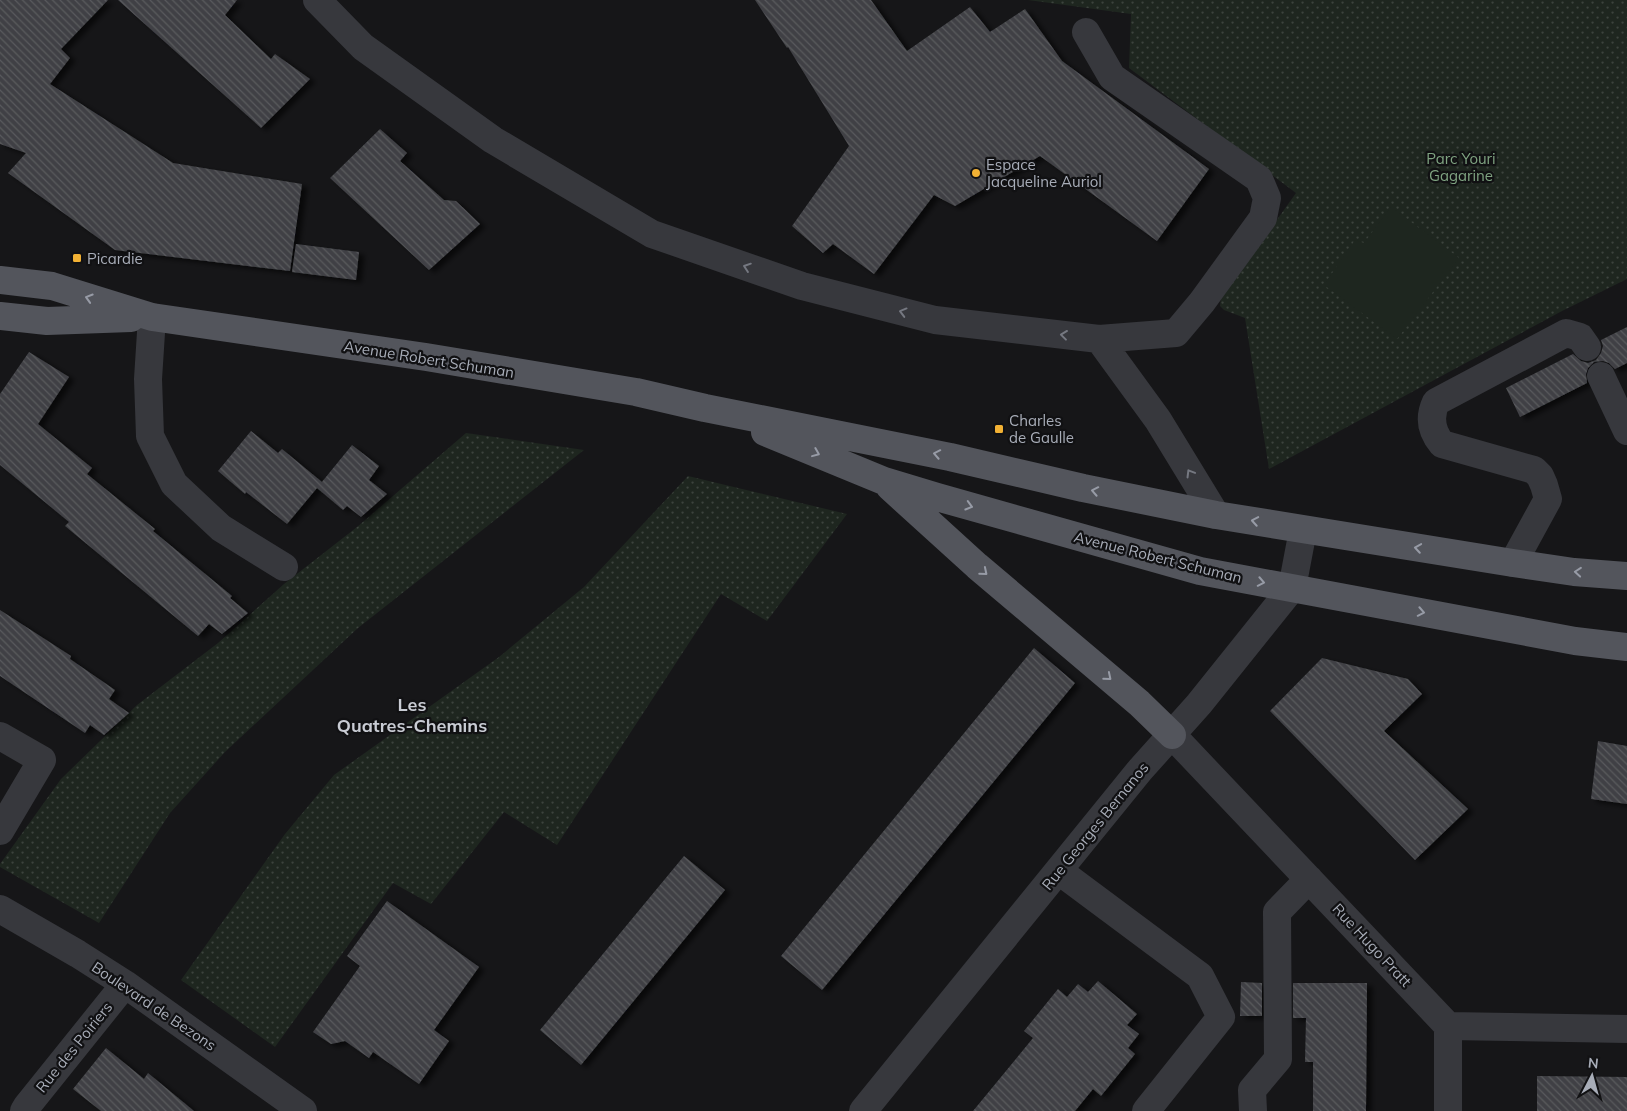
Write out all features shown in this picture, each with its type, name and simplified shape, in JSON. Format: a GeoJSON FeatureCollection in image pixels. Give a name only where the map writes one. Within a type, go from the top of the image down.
{"type":"FeatureCollection","features":[{"type":"Feature","properties":{"kind":"main road","name":"Avenue Robert Schuman"},"geometry":{"type":"LineString","coordinates":[[0,280],[52,286],[152,317],[426,357],[636,392],[705,408],[950,457],[1083,488],[1216,515],[1513,563],[1574,572],[1627,576]]}},
{"type":"Feature","properties":{"kind":"main road","name":"Avenue Robert Schuman"},"geometry":{"type":"LineString","coordinates":[[0,316],[47,321],[152,317]]}},
{"type":"Feature","properties":{"kind":"main road","name":"Avenue Robert Schuman"},"geometry":{"type":"LineString","coordinates":[[705,408],[884,480],[937,498],[1200,571],[1574,641],[1627,647]]}},
{"type":"Feature","properties":{"kind":"main road"},"geometry":{"type":"LineString","coordinates":[[884,480],[977,566],[1139,703],[1172,735]]}},
{"type":"Feature","properties":{"kind":"street"},"geometry":{"type":"LineString","coordinates":[[317,0],[363,48],[493,140],[652,234],[802,286],[935,320],[1099,339],[1176,333],[1202,302],[1263,218],[1267,198],[1259,179],[1112,77],[1086,32]]}},
{"type":"Feature","properties":{"kind":"street"},"geometry":{"type":"LineString","coordinates":[[152,317],[148,379],[150,436],[174,484],[221,528],[284,567]]}},
{"type":"Feature","properties":{"kind":"street"},"geometry":{"type":"LineString","coordinates":[[1513,563],[1548,499],[1540,476],[1534,470],[1442,444],[1433,429],[1433,410],[1436,402],[1566,333],[1580,337],[1587,347]]}},
{"type":"Feature","properties":{"kind":"street"},"geometry":{"type":"LineString","coordinates":[[1099,339],[1158,420],[1216,515]]}},
{"type":"Feature","properties":{"kind":"street"},"geometry":{"type":"LineString","coordinates":[[1601,376],[1627,431]]}},
{"type":"Feature","properties":{"kind":"street","name":"Rue Georges Bernanos"},"geometry":{"type":"LineString","coordinates":[[863,1111],[1140,770],[1199,704],[1292,588],[1303,530]]}},
{"type":"Feature","properties":{"kind":"street","name":"Rue Hugo Pratt"},"geometry":{"type":"LineString","coordinates":[[1172,735],[1448,1026]]}},
{"type":"Feature","properties":{"kind":"street"},"geometry":{"type":"LineString","coordinates":[[0,736],[42,760],[0,831]]}},
{"type":"Feature","properties":{"kind":"street"},"geometry":{"type":"LineString","coordinates":[[1058,871],[1200,976],[1220,1017],[1146,1111]]}},
{"type":"Feature","properties":{"kind":"street"},"geometry":{"type":"LineString","coordinates":[[1253,1111],[1252,1090],[1278,1059],[1276,912],[1309,879]]}},
{"type":"Feature","properties":{"kind":"street","name":"Boulevard de Bezons"},"geometry":{"type":"LineString","coordinates":[[0,909],[78,954],[125,984],[303,1111]]}},
{"type":"Feature","properties":{"kind":"street","name":"Rue des Poiriers"},"geometry":{"type":"LineString","coordinates":[[24,1111],[125,984]]}},
{"type":"Feature","properties":{"kind":"street"},"geometry":{"type":"LineString","coordinates":[[1448,1111],[1448,1026],[1627,1029]]}},
{"type":"Feature","properties":{"kind":"green space","name":"Parc Youri Gagarine"},"geometry":{"type":"Polygon","coordinates":[[[1028,0],[1627,0],[1627,279],[1562,311],[1269,469],[1245,318],[1224,310],[1220,306],[1221,298],[1296,193],[1129,68],[1131,14],[1028,0]]]}},
{"type":"Feature","properties":{"kind":"green space"},"geometry":{"type":"Polygon","coordinates":[[[1391,207],[1459,258],[1397,339],[1324,285],[1355,240],[1364,243],[1391,207]]]}},
{"type":"Feature","properties":{"kind":"green space"},"geometry":{"type":"Polygon","coordinates":[[[466,433],[584,450],[358,628],[225,752],[170,813],[99,923],[0,867],[0,864],[61,779],[137,705],[218,643],[284,584],[357,527],[466,433]]]}},
{"type":"Feature","properties":{"kind":"green space"},"geometry":{"type":"Polygon","coordinates":[[[688,476],[847,514],[767,621],[721,594],[557,845],[504,812],[431,904],[393,883],[275,1047],[181,980],[285,834],[334,775],[499,657],[584,587],[688,476]]]}},
{"type":"Feature","properties":{"kind":"building"},"geometry":{"type":"Polygon","coordinates":[[[0,0],[108,0],[61,49],[70,58],[50,84],[173,163],[302,184],[290,271],[115,250],[8,173],[26,153],[0,144],[0,0]]]}},
{"type":"Feature","properties":{"kind":"building"},"geometry":{"type":"Polygon","coordinates":[[[118,0],[237,0],[225,15],[271,59],[275,54],[310,79],[261,128],[118,0]]]}},
{"type":"Feature","properties":{"kind":"building"},"geometry":{"type":"Polygon","coordinates":[[[755,0],[871,0],[907,51],[970,7],[990,32],[1025,9],[1062,61],[1209,169],[1157,241],[1040,156],[955,206],[934,195],[874,274],[833,244],[823,253],[792,226],[849,146],[788,47],[755,0]]]}},
{"type":"Feature","properties":{"kind":"building"},"geometry":{"type":"Polygon","coordinates":[[[380,129],[407,153],[400,161],[444,200],[456,201],[480,224],[429,270],[330,178],[380,129]]]}},
{"type":"Feature","properties":{"kind":"building"},"geometry":{"type":"Polygon","coordinates":[[[296,244],[359,252],[356,280],[292,272],[296,244]]]}},
{"type":"Feature","properties":{"kind":"building"},"geometry":{"type":"Polygon","coordinates":[[[1627,327],[1627,363],[1615,369],[1609,363],[1603,361],[1594,362],[1588,368],[1586,374],[1587,383],[1520,417],[1506,388],[1573,354],[1581,361],[1588,363],[1596,360],[1603,346],[1601,340],[1627,327]]]}},
{"type":"Feature","properties":{"kind":"building"},"geometry":{"type":"Polygon","coordinates":[[[29,352],[69,377],[38,424],[92,468],[87,474],[155,529],[153,531],[232,596],[230,598],[248,613],[222,634],[209,624],[198,636],[65,526],[69,522],[0,465],[0,394],[29,352]]]}},
{"type":"Feature","properties":{"kind":"building"},"geometry":{"type":"Polygon","coordinates":[[[251,431],[278,453],[282,449],[322,482],[287,524],[246,492],[245,494],[218,471],[251,431]]]}},
{"type":"Feature","properties":{"kind":"building"},"geometry":{"type":"Polygon","coordinates":[[[352,445],[379,466],[369,480],[387,494],[361,517],[347,506],[343,510],[317,488],[352,445]]]}},
{"type":"Feature","properties":{"kind":"building"},"geometry":{"type":"Polygon","coordinates":[[[0,610],[71,656],[70,659],[115,690],[109,699],[129,713],[104,735],[90,725],[85,733],[0,676],[0,610]]]}},
{"type":"Feature","properties":{"kind":"building"},"geometry":{"type":"Polygon","coordinates":[[[1034,648],[1075,683],[822,990],[781,956],[1034,648]]]}},
{"type":"Feature","properties":{"kind":"building"},"geometry":{"type":"Polygon","coordinates":[[[1322,658],[1408,679],[1422,694],[1384,731],[1468,809],[1415,860],[1270,711],[1322,658]]]}},
{"type":"Feature","properties":{"kind":"building"},"geometry":{"type":"Polygon","coordinates":[[[1598,741],[1627,746],[1627,804],[1591,799],[1598,741]]]}},
{"type":"Feature","properties":{"kind":"building"},"geometry":{"type":"Polygon","coordinates":[[[684,856],[725,890],[581,1065],[540,1030],[684,856]]]}},
{"type":"Feature","properties":{"kind":"building"},"geometry":{"type":"Polygon","coordinates":[[[387,901],[479,967],[434,1030],[449,1041],[419,1084],[373,1052],[369,1058],[345,1041],[331,1044],[313,1032],[360,966],[347,956],[387,901]]]}},
{"type":"Feature","properties":{"kind":"building"},"geometry":{"type":"Polygon","coordinates":[[[1098,981],[1137,1014],[1127,1025],[1139,1034],[1128,1048],[1135,1054],[1101,1096],[1093,1089],[1075,1111],[973,1111],[1033,1038],[1024,1031],[1058,989],[1067,997],[1078,984],[1088,992],[1098,981]]]}},
{"type":"Feature","properties":{"kind":"building"},"geometry":{"type":"Polygon","coordinates":[[[1241,982],[1262,983],[1262,1016],[1240,1016],[1241,982]]]}},
{"type":"Feature","properties":{"kind":"building"},"geometry":{"type":"Polygon","coordinates":[[[1293,983],[1367,983],[1366,1111],[1313,1111],[1313,1062],[1305,1062],[1306,1018],[1293,1018],[1293,983]]]}},
{"type":"Feature","properties":{"kind":"building"},"geometry":{"type":"Polygon","coordinates":[[[106,1048],[144,1079],[148,1073],[194,1111],[101,1111],[73,1089],[106,1048]]]}},
{"type":"Feature","properties":{"kind":"building"},"geometry":{"type":"Polygon","coordinates":[[[1537,1076],[1627,1077],[1627,1111],[1537,1111],[1537,1076]]]}},
{"type":"Feature","properties":{"kind":"place","name":"Espace Jacqueline Auriol"},"geometry":{"type":"Point","coordinates":[976,173]}},
{"type":"Feature","properties":{"kind":"place","name":"Picardie"},"geometry":{"type":"Point","coordinates":[77,258]}},
{"type":"Feature","properties":{"kind":"place","name":"Charles de Gaulle"},"geometry":{"type":"Point","coordinates":[999,429]}},
{"type":"Feature","properties":{"kind":"district","name":"Les Quatres-Chemins"},"geometry":{"type":"Point","coordinates":[412,714]}}]}
